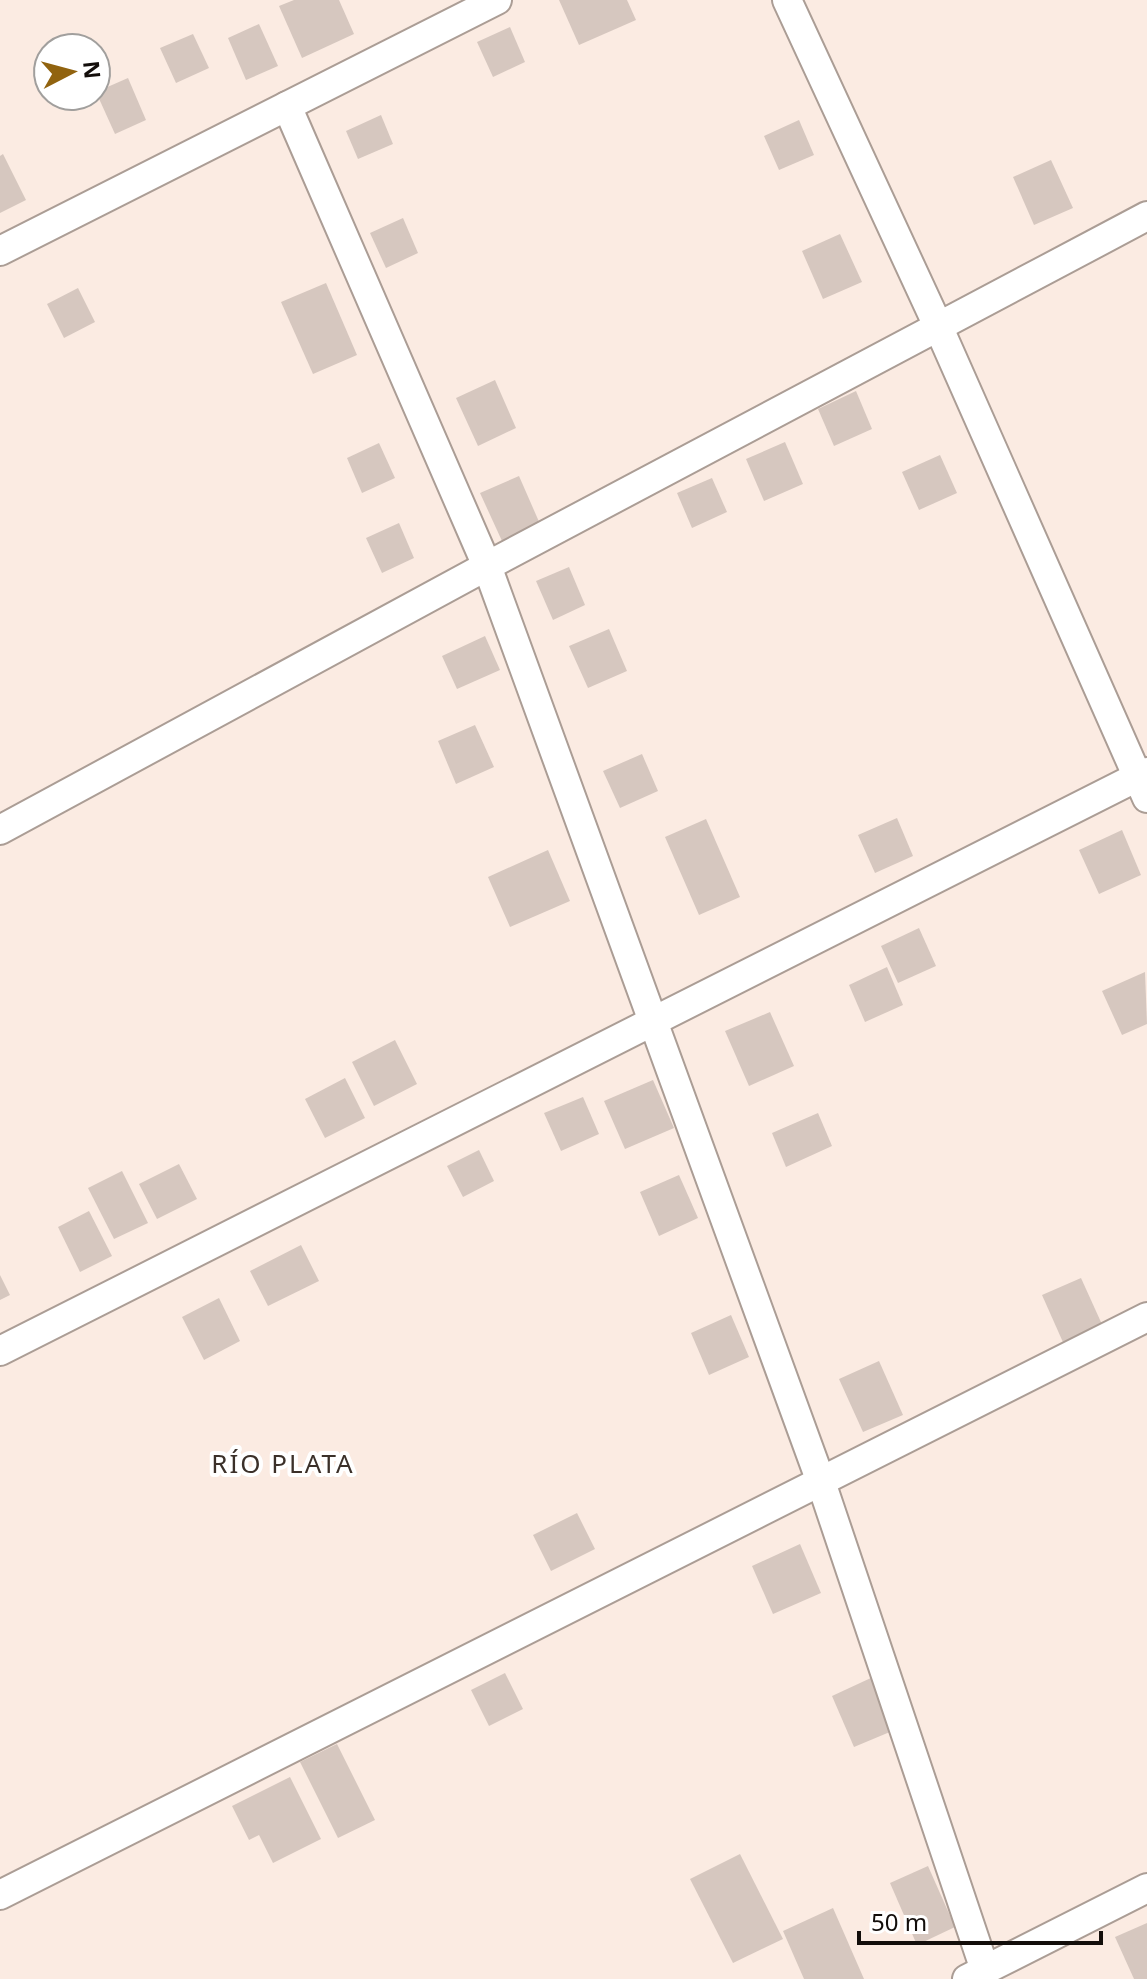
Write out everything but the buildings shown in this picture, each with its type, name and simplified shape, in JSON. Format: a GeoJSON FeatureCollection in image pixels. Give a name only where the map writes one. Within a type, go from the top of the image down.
{"type":"FeatureCollection","features":[{"type":"Feature","properties":{"kind":"street"},"geometry":{"type":"LineString","coordinates":[[0,251],[497,0]]}},
{"type":"Feature","properties":{"kind":"street"},"geometry":{"type":"LineString","coordinates":[[0,1351],[652,1022],[1144,783],[787,0]]}},
{"type":"Feature","properties":{"kind":"street"},"geometry":{"type":"LineString","coordinates":[[287,106],[487,566],[821,1482],[976,1974],[1147,1888]]}},
{"type":"Feature","properties":{"kind":"street"},"geometry":{"type":"LineString","coordinates":[[0,830],[487,566],[1147,216]]}},
{"type":"Feature","properties":{"kind":"street"},"geometry":{"type":"LineString","coordinates":[[0,1895],[1147,1317]]}},
{"type":"Feature","properties":{"kind":"district","name":"RÍO PLATA"},"geometry":{"type":"Point","coordinates":[283,1464]}}]}
